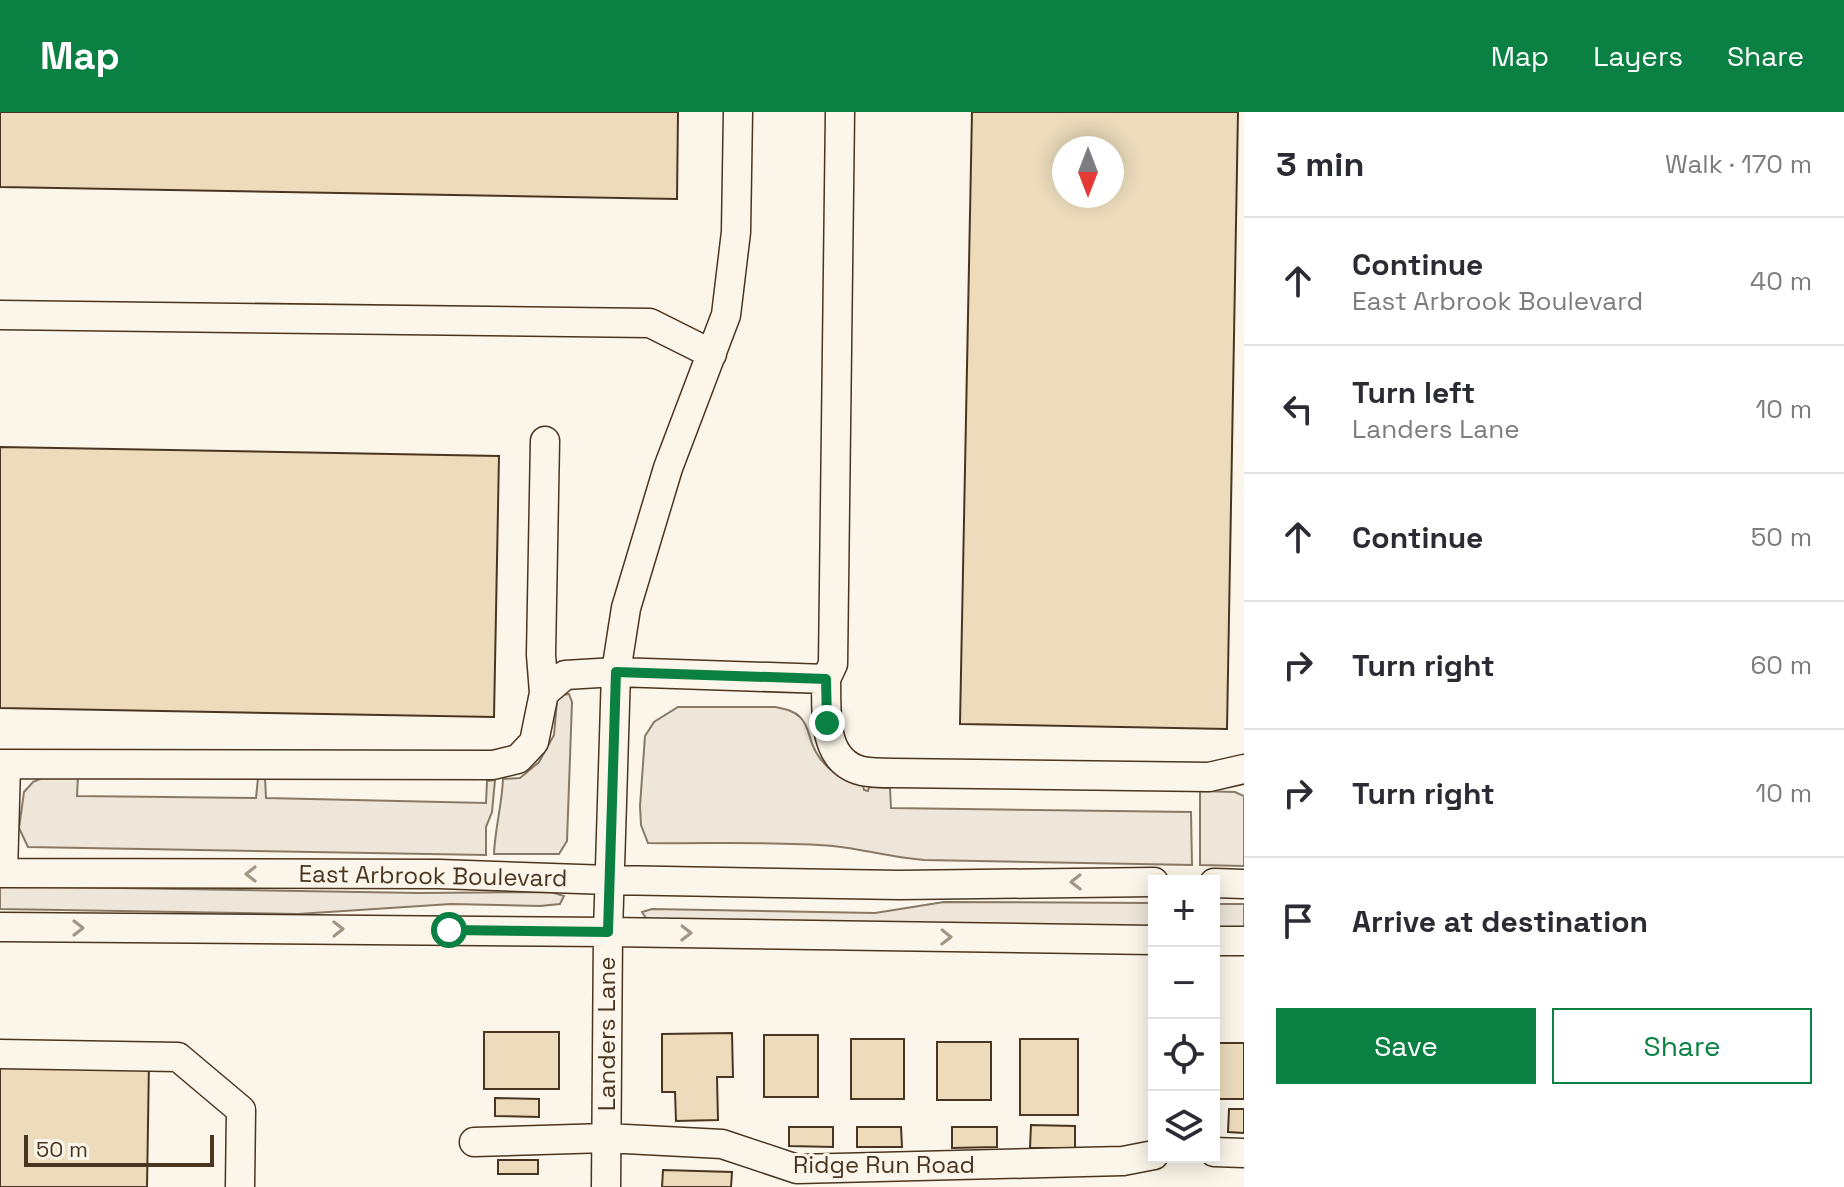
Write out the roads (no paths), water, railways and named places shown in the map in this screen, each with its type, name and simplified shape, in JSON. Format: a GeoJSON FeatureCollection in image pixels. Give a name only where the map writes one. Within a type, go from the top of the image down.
{"type":"FeatureCollection","features":[{"type":"Feature","properties":{"kind":"street","name":"Landers Lane"},"geometry":{"type":"LineString","coordinates":[[606,1187],[609,880],[616,672],[626,608],[668,468],[726,315],[736,232],[738,112]]}},
{"type":"Feature","properties":{"kind":"street"},"geometry":{"type":"LineString","coordinates":[[840,112],[833,664],[826,679],[827,723],[832,747],[845,765],[862,771],[893,773],[1209,777],[1244,769]]}},
{"type":"Feature","properties":{"kind":"street"},"geometry":{"type":"LineString","coordinates":[[0,315],[650,323],[712,354]]}},
{"type":"Feature","properties":{"kind":"street"},"geometry":{"type":"LineString","coordinates":[[2,873],[3,764],[493,765],[518,759],[534,742],[544,693],[541,655],[545,441]]}},
{"type":"Feature","properties":{"kind":"street"},"geometry":{"type":"LineString","coordinates":[[544,693],[565,675],[616,672],[826,679]]}},
{"type":"Feature","properties":{"kind":"street","name":"East Arbrook Boulevard"},"geometry":{"type":"LineString","coordinates":[[2,873],[439,874],[900,885],[1148,882]]}},
{"type":"Feature","properties":{"kind":"street"},"geometry":{"type":"LineString","coordinates":[[1220,883],[1244,884]]}},
{"type":"Feature","properties":{"kind":"street"},"geometry":{"type":"LineString","coordinates":[[0,927],[1148,940]]}},
{"type":"Feature","properties":{"kind":"street"},"geometry":{"type":"LineString","coordinates":[[1220,941],[1244,941]]}},
{"type":"Feature","properties":{"kind":"street"},"geometry":{"type":"LineString","coordinates":[[0,1054],[178,1057],[241,1110],[240,1187]]}},
{"type":"Feature","properties":{"kind":"street","name":"Ridge Run Road"},"geometry":{"type":"LineString","coordinates":[[474,1142],[606,1138],[722,1144],[797,1169],[861,1178],[1124,1174],[1148,1159]]}},
{"type":"Feature","properties":{"kind":"street"},"geometry":{"type":"LineString","coordinates":[[1220,1152],[1244,1153]]}}]}
